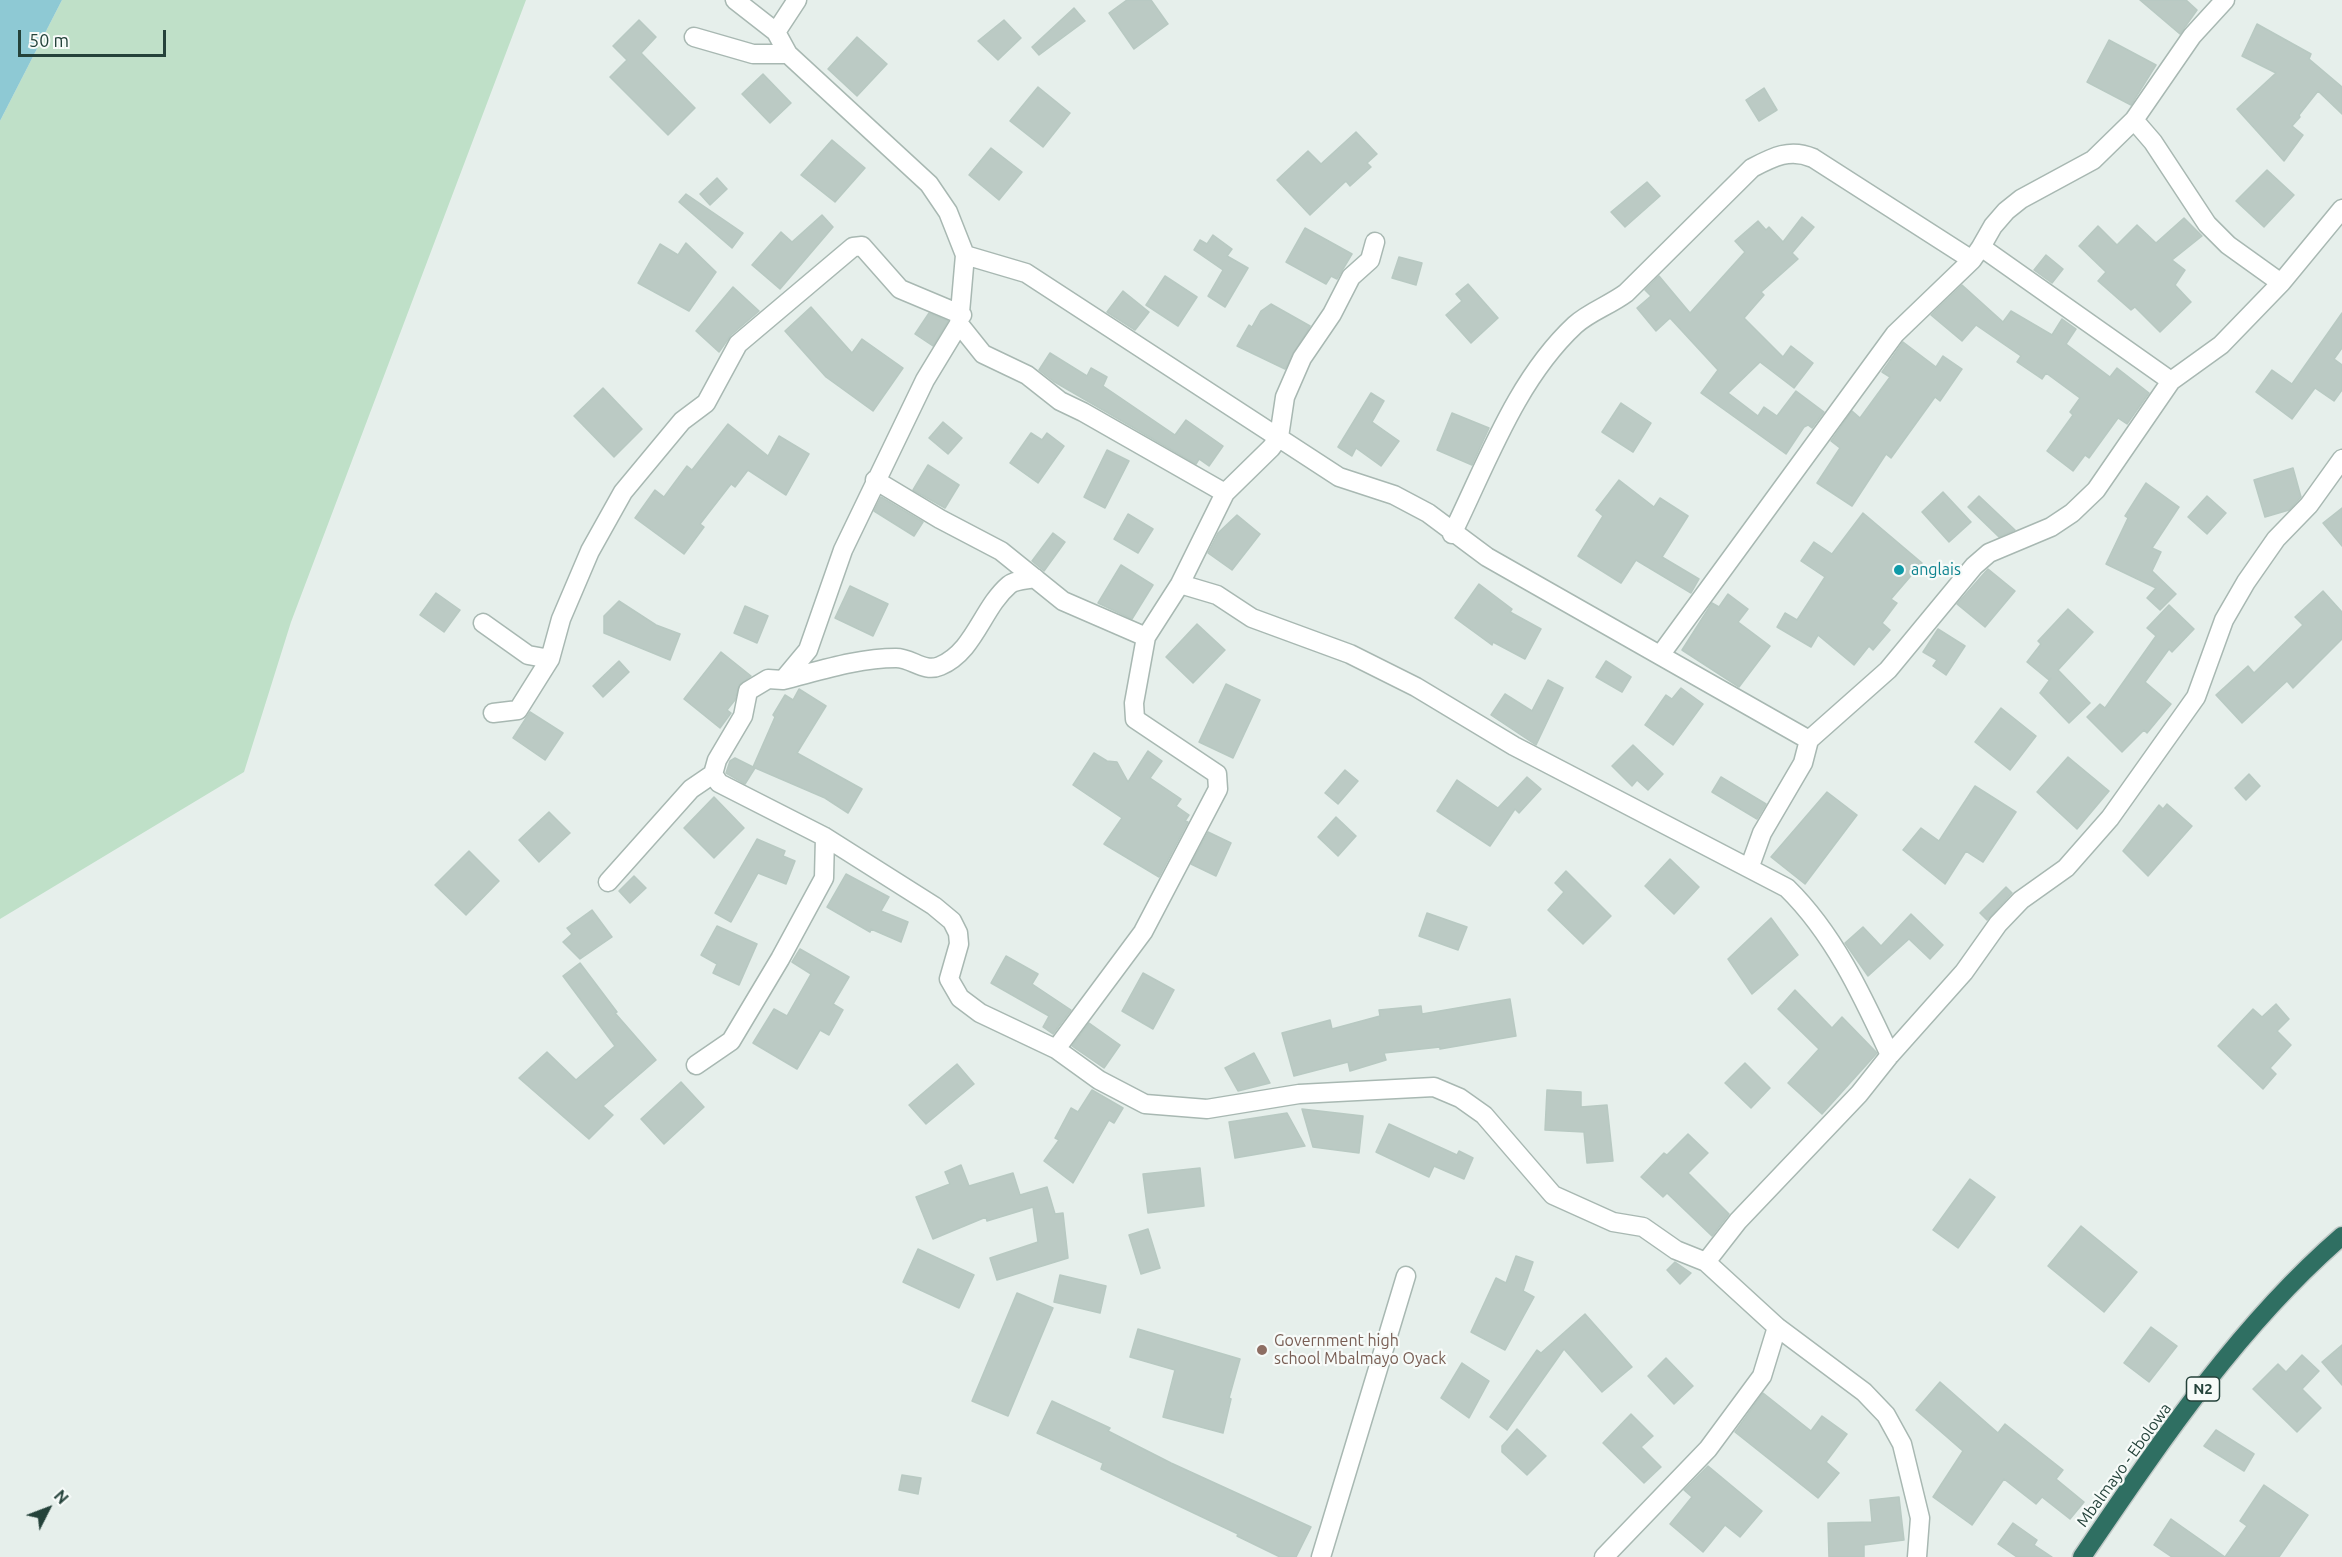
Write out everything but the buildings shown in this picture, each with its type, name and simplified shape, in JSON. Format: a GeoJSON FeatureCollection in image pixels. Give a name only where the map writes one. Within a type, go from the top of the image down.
{"type":"FeatureCollection","features":[{"type":"Feature","properties":{"kind":"highway","name":"Mbalmayo - Ebolowa"},"geometry":{"type":"LineString","coordinates":[[2082,1557],[2149,1459],[2240,1341],[2342,1236]]}},
{"type":"Feature","properties":{"kind":"street"},"geometry":{"type":"LineString","coordinates":[[735,0],[776,32],[788,54],[929,184],[948,212],[965,255],[960,320],[925,380],[875,480],[843,550],[808,650],[783,680]]}},
{"type":"Feature","properties":{"kind":"street"},"geometry":{"type":"LineString","coordinates":[[776,32],[797,0]]}},
{"type":"Feature","properties":{"kind":"street"},"geometry":{"type":"LineString","coordinates":[[1661,654],[1895,334],[1977,253],[1993,226],[2006,211],[2021,199],[2093,160],[2134,120],[2192,36],[2225,0]]}},
{"type":"Feature","properties":{"kind":"street"},"geometry":{"type":"LineString","coordinates":[[694,37],[753,54],[788,54]]}},
{"type":"Feature","properties":{"kind":"street"},"geometry":{"type":"LineString","coordinates":[[2134,120],[2153,142],[2207,224],[2228,245],[2281,283]]}},
{"type":"Feature","properties":{"kind":"street"},"geometry":{"type":"LineString","coordinates":[[1452,534],[1506,422],[1533,375],[1560,342],[1577,323],[1609,306],[1626,293],[1752,168],[1776,155],[1801,153],[1813,158],[1977,253],[2171,381]]}},
{"type":"Feature","properties":{"kind":"street"},"geometry":{"type":"LineString","coordinates":[[1750,866],[1762,833],[1803,763],[1809,740],[1888,670],[1974,566],[1989,553],[2051,527],[2072,513],[2096,490],[2171,381],[2222,345],[2281,283],[2339,216]]}},
{"type":"Feature","properties":{"kind":"street"},"geometry":{"type":"LineString","coordinates":[[1056,1049],[1143,932],[1218,789],[1217,774],[1135,719],[1134,703],[1146,637],[1180,584],[1225,493],[1271,448],[1279,437],[1285,397],[1302,358],[1332,314],[1351,277],[1370,260],[1375,242]]}},
{"type":"Feature","properties":{"kind":"street"},"geometry":{"type":"LineString","coordinates":[[493,713],[518,710],[550,660],[561,619],[590,551],[623,492],[682,421],[705,403],[738,344],[853,248],[862,246],[900,289],[960,320],[983,354],[1027,375],[1060,401],[1225,493]]}},
{"type":"Feature","properties":{"kind":"street"},"geometry":{"type":"LineString","coordinates":[[965,255],[1026,273],[1339,477],[1394,495],[1428,513],[1452,534],[1590,618],[1661,654],[1715,688],[1809,740]]}},
{"type":"Feature","properties":{"kind":"street"},"geometry":{"type":"LineString","coordinates":[[1706,1262],[1732,1228],[1859,1094],[1890,1055],[1964,972],[1998,924],[2021,900],[2066,868],[2126,797],[2196,697],[2224,620],[2246,582],[2276,539],[2309,505],[2342,459]]}},
{"type":"Feature","properties":{"kind":"street"},"geometry":{"type":"LineString","coordinates":[[875,480],[940,519],[1001,551],[1063,600],[1146,637]]}},
{"type":"Feature","properties":{"kind":"street"},"geometry":{"type":"LineString","coordinates":[[608,882],[691,789],[713,774],[717,760],[742,716],[748,691],[768,679],[783,680],[848,663],[898,658],[927,668],[941,666],[976,633],[988,609],[1010,584],[1035,578]]}},
{"type":"Feature","properties":{"kind":"street"},"geometry":{"type":"LineString","coordinates":[[1180,584],[1217,595],[1252,618],[1350,654],[1416,687],[1514,746],[1750,866],[1787,888],[1807,907],[1829,938],[1865,1000],[1890,1055]]}},
{"type":"Feature","properties":{"kind":"street"},"geometry":{"type":"LineString","coordinates":[[483,623],[528,655],[550,660]]}},
{"type":"Feature","properties":{"kind":"street"},"geometry":{"type":"LineString","coordinates":[[713,774],[719,783],[825,837],[934,906],[952,921],[958,933],[958,944],[949,979],[960,998],[980,1013],[1056,1049],[1100,1080],[1145,1104],[1207,1108],[1299,1094],[1434,1088],[1460,1098],[1484,1115],[1553,1195],[1613,1222],[1642,1227],[1676,1250],[1706,1262],[1777,1327],[1864,1392],[1886,1415],[1902,1444],[1920,1518],[1917,1557]]}},
{"type":"Feature","properties":{"kind":"street"},"geometry":{"type":"LineString","coordinates":[[696,1065],[731,1041],[780,959],[824,878],[825,837]]}},
{"type":"Feature","properties":{"kind":"street"},"geometry":{"type":"LineString","coordinates":[[1321,1557],[1406,1276]]}},
{"type":"Feature","properties":{"kind":"street"},"geometry":{"type":"LineString","coordinates":[[1604,1557],[1708,1449],[1762,1376],[1777,1327]]}},
{"type":"Feature","properties":{"kind":"green space"},"geometry":{"type":"Polygon","coordinates":[[[62,0],[526,0],[291,622],[244,772],[0,919],[0,121],[62,0]]]}},
{"type":"Feature","properties":{"kind":"water"},"geometry":{"type":"Polygon","coordinates":[[[0,0],[62,0],[0,121],[0,0]]]}},
{"type":"Feature","properties":{"kind":"place","name":"anglais"},"geometry":{"type":"Point","coordinates":[1899,570]}},
{"type":"Feature","properties":{"kind":"place","name":"Government high school Mbalmayo Oyack"},"geometry":{"type":"Point","coordinates":[1262,1350]}}]}
